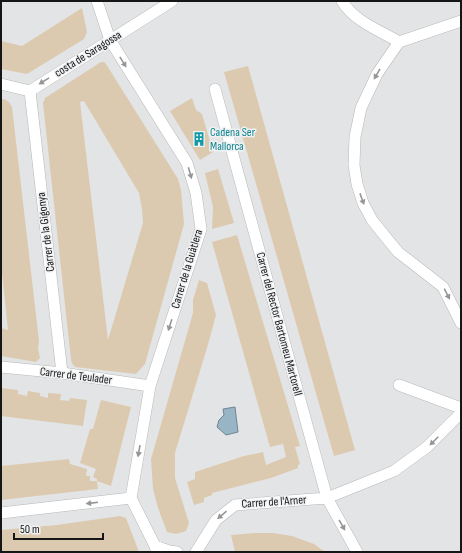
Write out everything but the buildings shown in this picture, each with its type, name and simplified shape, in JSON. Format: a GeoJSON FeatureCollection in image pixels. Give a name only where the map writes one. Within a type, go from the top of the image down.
{"type":"FeatureCollection","features":[{"type":"Feature","properties":{"kind":"street","name":"Carrer de la Guàtlera"},"geometry":{"type":"LineString","coordinates":[[97,1],[110,40],[187,163],[196,193],[201,229],[150,386],[131,498]]}},
{"type":"Feature","properties":{"kind":"street","name":"costa de Saragossa"},"geometry":{"type":"LineString","coordinates":[[30,90],[172,1]]}},
{"type":"Feature","properties":{"kind":"street"},"geometry":{"type":"LineString","coordinates":[[342,1],[347,8],[365,24],[399,42]]}},
{"type":"Feature","properties":{"kind":"street"},"geometry":{"type":"LineString","coordinates":[[461,21],[399,42],[377,74],[361,108],[355,137],[354,165],[357,184],[363,202],[372,220],[398,252],[443,287],[461,323]]}},
{"type":"Feature","properties":{"kind":"street"},"geometry":{"type":"LineString","coordinates":[[1,84],[30,90]]}},
{"type":"Feature","properties":{"kind":"street","name":"Carrer del Rector Bartomeu Martorell"},"geometry":{"type":"LineString","coordinates":[[215,89],[327,498],[358,552]]}},
{"type":"Feature","properties":{"kind":"street","name":"Carrer de la Gigonya"},"geometry":{"type":"LineString","coordinates":[[30,90],[62,373]]}},
{"type":"Feature","properties":{"kind":"street","name":"Carrer de Teulader"},"geometry":{"type":"LineString","coordinates":[[1,367],[62,373],[150,386]]}},
{"type":"Feature","properties":{"kind":"street"},"geometry":{"type":"LineString","coordinates":[[399,385],[461,408]]}},
{"type":"Feature","properties":{"kind":"street","name":"Carrer de l'Arner"},"geometry":{"type":"LineString","coordinates":[[196,552],[216,520],[235,505],[327,498],[394,471],[428,447],[461,413]]}},
{"type":"Feature","properties":{"kind":"street"},"geometry":{"type":"LineString","coordinates":[[1,513],[131,498],[156,549],[178,552]]}},
{"type":"Feature","properties":{"kind":"water"},"geometry":{"type":"Polygon","coordinates":[[[235,407],[238,432],[226,435],[217,427],[219,420],[224,415],[223,409],[235,407]]]}},
{"type":"Feature","properties":{"kind":"place","name":"Cadena Ser Mallorca"},"geometry":{"type":"Point","coordinates":[199,139]}}]}
